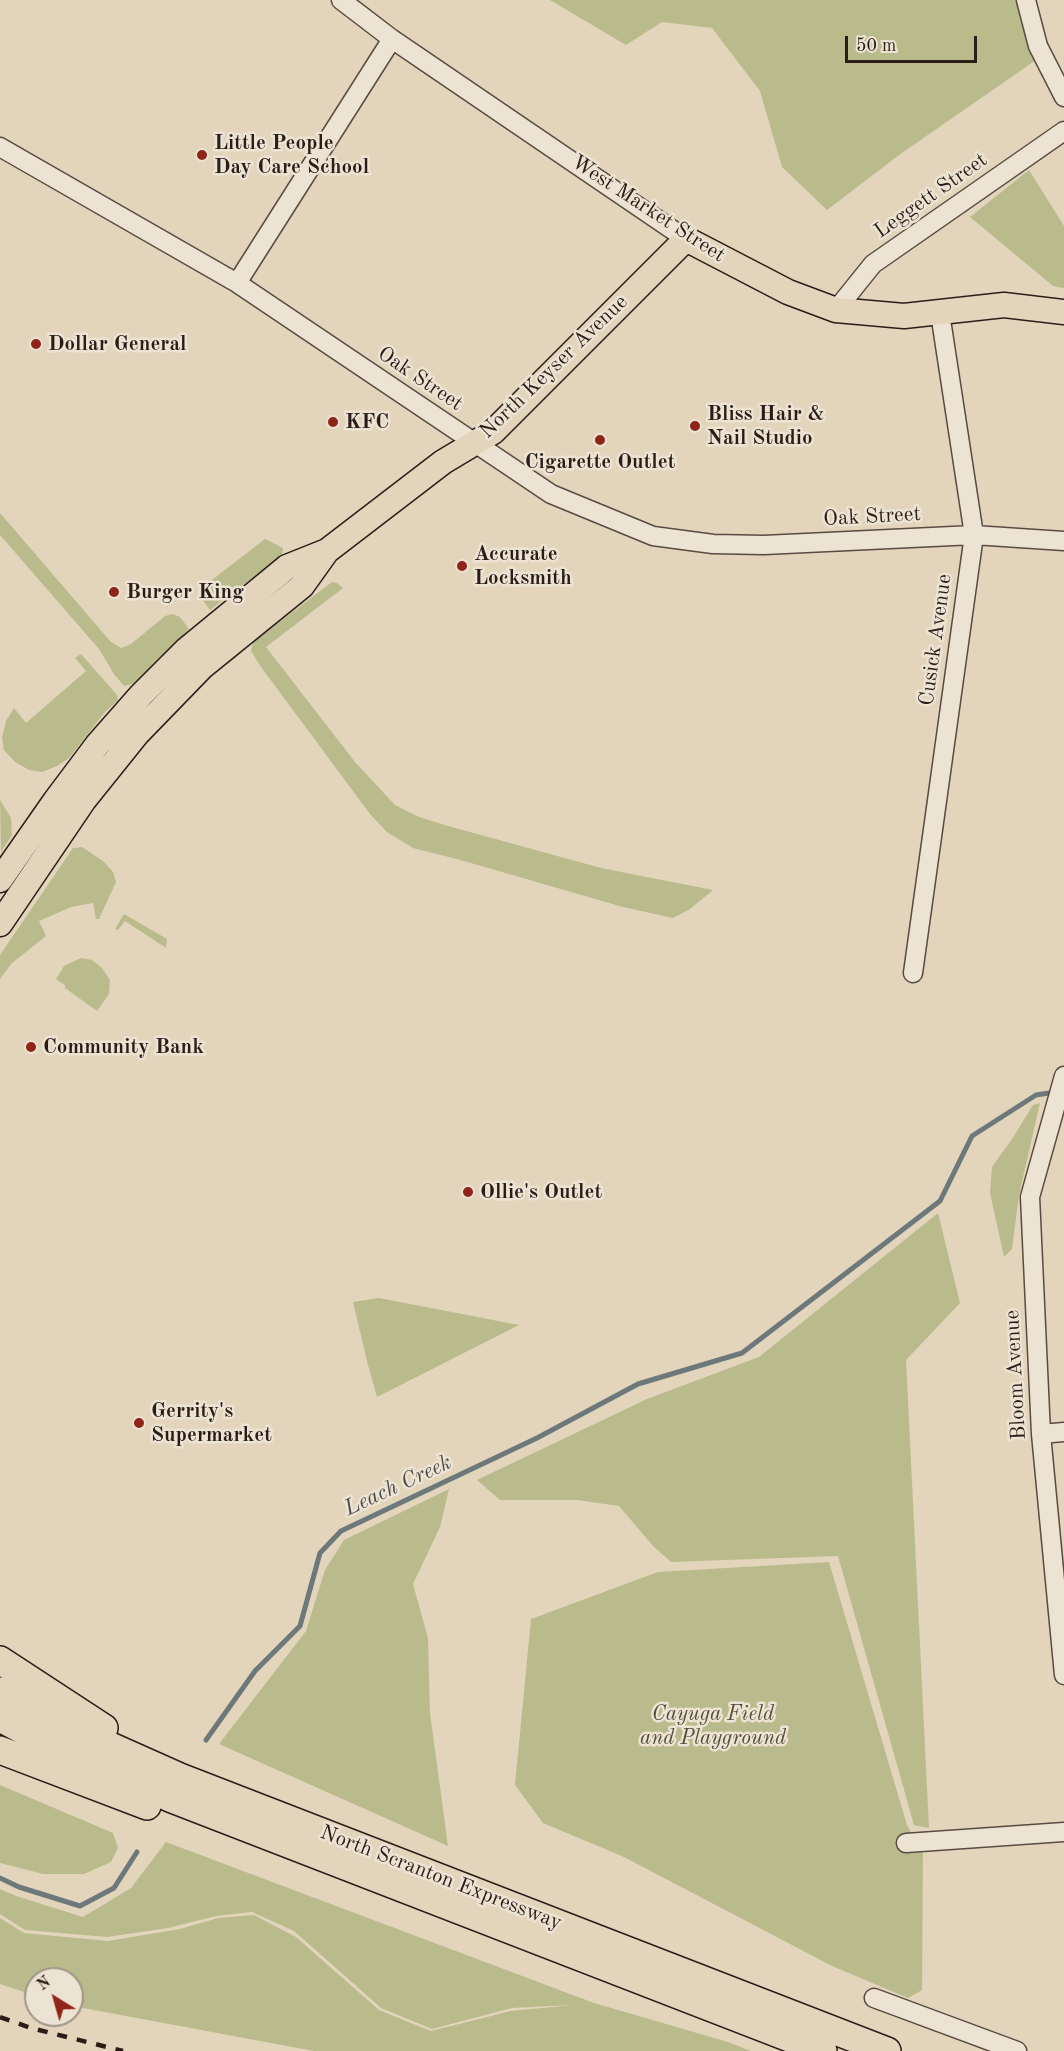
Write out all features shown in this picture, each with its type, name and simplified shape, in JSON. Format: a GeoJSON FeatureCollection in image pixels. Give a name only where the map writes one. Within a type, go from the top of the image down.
{"type":"FeatureCollection","features":[{"type":"Feature","properties":{"kind":"highway"},"geometry":{"type":"LineString","coordinates":[[0,1660],[180,1777]]}},
{"type":"Feature","properties":{"kind":"highway","name":"North Scranton Expressway"},"geometry":{"type":"LineString","coordinates":[[0,1691],[61,1724],[180,1777],[887,2051]]}},
{"type":"Feature","properties":{"kind":"highway","name":"North Scranton Expressway"},"geometry":{"type":"LineString","coordinates":[[0,1718],[51,1745],[172,1799],[823,2051]]}},
{"type":"Feature","properties":{"kind":"highway"},"geometry":{"type":"LineString","coordinates":[[0,1750],[130,1800],[374,1877]]}},
{"type":"Feature","properties":{"kind":"main road","name":"West Market Street"},"geometry":{"type":"LineString","coordinates":[[686,238],[788,292],[836,310],[904,316],[1004,305],[1064,312]]}},
{"type":"Feature","properties":{"kind":"main road","name":"North Keyser Avenue"},"geometry":{"type":"LineString","coordinates":[[0,880],[73,776],[119,718],[163,671],[210,628],[287,567],[327,551],[443,462],[493,432],[686,238]]}},
{"type":"Feature","properties":{"kind":"main road","name":"North Keyser Avenue"},"geometry":{"type":"LineString","coordinates":[[0,924],[84,800],[137,734],[202,667],[302,586],[327,551]]}},
{"type":"Feature","properties":{"kind":"street","name":"West Market Street"},"geometry":{"type":"LineString","coordinates":[[341,0],[392,39],[686,238]]}},
{"type":"Feature","properties":{"kind":"street"},"geometry":{"type":"LineString","coordinates":[[1026,0],[1038,45],[1064,97]]}},
{"type":"Feature","properties":{"kind":"street"},"geometry":{"type":"LineString","coordinates":[[237,283],[392,39]]}},
{"type":"Feature","properties":{"kind":"street","name":"Leggett Street"},"geometry":{"type":"LineString","coordinates":[[836,310],[873,264],[1064,131]]}},
{"type":"Feature","properties":{"kind":"street","name":"Oak Street"},"geometry":{"type":"LineString","coordinates":[[0,147],[237,283],[551,494],[653,536],[713,544],[764,545],[974,535],[1064,541]]}},
{"type":"Feature","properties":{"kind":"street","name":"Cusick Avenue"},"geometry":{"type":"LineString","coordinates":[[913,973],[974,535],[940,313]]}},
{"type":"Feature","properties":{"kind":"street","name":"Bloom Avenue"},"geometry":{"type":"LineString","coordinates":[[1064,1076],[1030,1197],[1041,1434],[1064,1676]]}},
{"type":"Feature","properties":{"kind":"street"},"geometry":{"type":"LineString","coordinates":[[1041,1434],[1064,1432]]}},
{"type":"Feature","properties":{"kind":"street"},"geometry":{"type":"LineString","coordinates":[[906,1843],[1064,1832]]}},
{"type":"Feature","properties":{"kind":"street"},"geometry":{"type":"LineString","coordinates":[[874,1998],[1017,2051]]}},
{"type":"Feature","properties":{"kind":"green space"},"geometry":{"type":"Polygon","coordinates":[[[550,0],[1020,0],[1036,60],[899,155],[827,210],[782,167],[760,91],[712,28],[662,22],[626,45],[550,0]]]}},
{"type":"Feature","properties":{"kind":"green space"},"geometry":{"type":"Polygon","coordinates":[[[1029,170],[1064,226],[1064,288],[1053,286],[970,217],[1029,170]]]}},
{"type":"Feature","properties":{"kind":"green space"},"geometry":{"type":"Polygon","coordinates":[[[0,513],[111,642],[121,648],[131,644],[165,616],[173,614],[180,617],[189,629],[138,680],[124,686],[99,649],[0,535],[0,513]]]}},
{"type":"Feature","properties":{"kind":"green space"},"geometry":{"type":"Polygon","coordinates":[[[265,539],[283,548],[282,555],[210,610],[202,599],[204,586],[265,539]]]}},
{"type":"Feature","properties":{"kind":"green space"},"geometry":{"type":"Polygon","coordinates":[[[332,582],[343,588],[266,647],[355,762],[395,805],[419,817],[448,826],[601,868],[713,890],[690,909],[673,918],[623,907],[413,848],[387,832],[370,814],[251,651],[253,642],[332,582]]]}},
{"type":"Feature","properties":{"kind":"green space"},"geometry":{"type":"Polygon","coordinates":[[[81,654],[117,695],[118,700],[105,712],[69,758],[42,772],[29,770],[15,762],[4,750],[2,738],[6,721],[14,708],[26,723],[86,671],[75,658],[81,654]]]}},
{"type":"Feature","properties":{"kind":"green space"},"geometry":{"type":"Polygon","coordinates":[[[0,800],[11,818],[12,835],[1,852],[0,800]]]}},
{"type":"Feature","properties":{"kind":"green space"},"geometry":{"type":"Polygon","coordinates":[[[82,847],[103,861],[113,872],[116,882],[99,919],[96,919],[93,903],[71,907],[39,921],[46,936],[12,963],[0,979],[0,955],[73,848],[82,847]]]}},
{"type":"Feature","properties":{"kind":"green space"},"geometry":{"type":"Polygon","coordinates":[[[124,914],[167,939],[166,948],[125,921],[118,930],[115,929],[124,914]]]}},
{"type":"Feature","properties":{"kind":"green space"},"geometry":{"type":"Polygon","coordinates":[[[81,958],[92,960],[102,968],[110,980],[109,994],[97,1011],[56,979],[64,966],[81,958]]]}},
{"type":"Feature","properties":{"kind":"green space"},"geometry":{"type":"Polygon","coordinates":[[[1040,1103],[1019,1195],[1012,1249],[1004,1257],[990,1193],[992,1167],[1033,1105],[1040,1103]]]}},
{"type":"Feature","properties":{"kind":"green space"},"geometry":{"type":"Polygon","coordinates":[[[938,1213],[960,1303],[906,1360],[929,1828],[914,1825],[838,1556],[671,1562],[653,1546],[619,1506],[577,1500],[500,1500],[477,1480],[647,1399],[759,1357],[938,1213]]]}},
{"type":"Feature","properties":{"kind":"green space"},"geometry":{"type":"Polygon","coordinates":[[[379,1298],[519,1325],[377,1397],[353,1302],[379,1298]]]}},
{"type":"Feature","properties":{"kind":"green space"},"geometry":{"type":"Polygon","coordinates":[[[449,1489],[440,1527],[413,1584],[428,1638],[430,1713],[448,1846],[219,1744],[306,1631],[325,1570],[344,1540],[449,1489]]]}},
{"type":"Feature","properties":{"kind":"green space","name":"Cayuga Field and Playground"},"geometry":{"type":"Polygon","coordinates":[[[829,1562],[907,1825],[923,1854],[922,1990],[908,1998],[832,1966],[624,1857],[543,1823],[515,1785],[531,1619],[658,1572],[829,1562]]]}},
{"type":"Feature","properties":{"kind":"green space"},"geometry":{"type":"Polygon","coordinates":[[[0,1785],[113,1833],[118,1848],[111,1862],[84,1874],[43,1874],[0,1863],[0,1785]]]}},
{"type":"Feature","properties":{"kind":"green space"},"geometry":{"type":"Polygon","coordinates":[[[166,1842],[594,2003],[728,2042],[751,2051],[314,2051],[84,2008],[84,1967],[24,1967],[24,1992],[0,1984],[0,1918],[24,1933],[108,1941],[180,1929],[218,1918],[254,1915],[296,1937],[379,2010],[431,2031],[511,2011],[573,2005],[512,2008],[432,2029],[381,2008],[294,1931],[252,1912],[216,1916],[168,1928],[107,1937],[25,1930],[0,1914],[0,1889],[83,1917],[131,1888],[166,1842]]]}},
{"type":"Feature","properties":{"kind":"waterway"},"geometry":{"type":"LineString","coordinates":[[206,1740],[255,1671],[300,1626],[320,1553],[341,1531],[537,1438],[638,1384],[742,1353],[940,1201],[972,1136],[1036,1095],[1056,1092]]}},
{"type":"Feature","properties":{"kind":"waterway","name":"Leach Creek"},"geometry":{"type":"LineString","coordinates":[[0,1878],[19,1887],[80,1906],[114,1888],[137,1852]]}},
{"type":"Feature","properties":{"kind":"railway"},"geometry":{"type":"LineString","coordinates":[[0,2017],[31,2028],[123,2051]]}},
{"type":"Feature","properties":{"kind":"place","name":"Little People Day Care School"},"geometry":{"type":"Point","coordinates":[202,155]}},
{"type":"Feature","properties":{"kind":"place","name":"Dollar General"},"geometry":{"type":"Point","coordinates":[36,344]}},
{"type":"Feature","properties":{"kind":"place","name":"KFC"},"geometry":{"type":"Point","coordinates":[333,422]}},
{"type":"Feature","properties":{"kind":"place","name":"Bliss Hair & Nail Studio"},"geometry":{"type":"Point","coordinates":[695,426]}},
{"type":"Feature","properties":{"kind":"place","name":"Cigarette Outlet"},"geometry":{"type":"Point","coordinates":[600,440]}},
{"type":"Feature","properties":{"kind":"place","name":"Accurate Locksmith"},"geometry":{"type":"Point","coordinates":[462,566]}},
{"type":"Feature","properties":{"kind":"place","name":"Burger King"},"geometry":{"type":"Point","coordinates":[114,592]}},
{"type":"Feature","properties":{"kind":"place","name":"Community Bank"},"geometry":{"type":"Point","coordinates":[31,1047]}},
{"type":"Feature","properties":{"kind":"place","name":"Ollie's Outlet"},"geometry":{"type":"Point","coordinates":[468,1192]}},
{"type":"Feature","properties":{"kind":"place","name":"Gerrity's Supermarket"},"geometry":{"type":"Point","coordinates":[139,1423]}}]}
